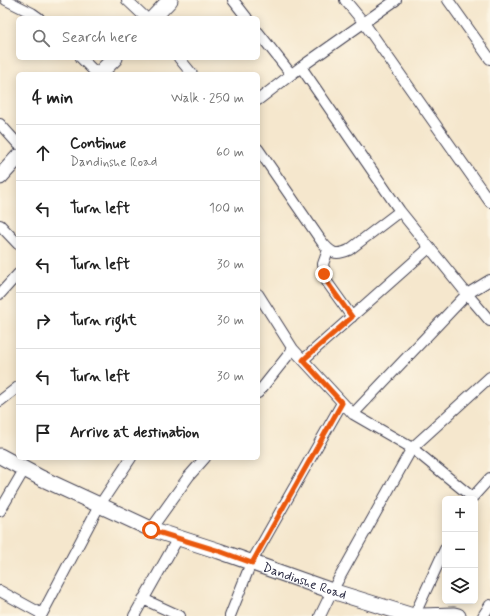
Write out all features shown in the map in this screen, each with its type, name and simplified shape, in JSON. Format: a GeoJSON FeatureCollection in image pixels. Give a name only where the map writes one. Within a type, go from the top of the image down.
{"type":"FeatureCollection","features":[{"type":"Feature","properties":{"kind":"street"},"geometry":{"type":"LineString","coordinates":[[6,0],[36,16]]}},
{"type":"Feature","properties":{"kind":"street"},"geometry":{"type":"LineString","coordinates":[[127,0],[144,16]]}},
{"type":"Feature","properties":{"kind":"street"},"geometry":{"type":"LineString","coordinates":[[155,16],[170,0]]}},
{"type":"Feature","properties":{"kind":"street"},"geometry":{"type":"LineString","coordinates":[[233,0],[245,16]]}},
{"type":"Feature","properties":{"kind":"street"},"geometry":{"type":"LineString","coordinates":[[345,0],[364,23],[488,196]]}},
{"type":"Feature","properties":{"kind":"street"},"geometry":{"type":"LineString","coordinates":[[260,98],[291,74],[396,0]]}},
{"type":"Feature","properties":{"kind":"street"},"geometry":{"type":"LineString","coordinates":[[448,0],[489,53]]}},
{"type":"Feature","properties":{"kind":"street"},"geometry":{"type":"LineString","coordinates":[[260,35],[291,74]]}},
{"type":"Feature","properties":{"kind":"street"},"geometry":{"type":"LineString","coordinates":[[83,60],[96,72]]}},
{"type":"Feature","properties":{"kind":"street"},"geometry":{"type":"LineString","coordinates":[[100,72],[113,60]]}},
{"type":"Feature","properties":{"kind":"street"},"geometry":{"type":"LineString","coordinates":[[181,60],[190,72]]}},
{"type":"Feature","properties":{"kind":"street"},"geometry":{"type":"LineString","coordinates":[[301,67],[400,211],[490,321]]}},
{"type":"Feature","properties":{"kind":"street"},"geometry":{"type":"LineString","coordinates":[[0,124],[16,142]]}},
{"type":"Feature","properties":{"kind":"street"},"geometry":{"type":"LineString","coordinates":[[260,152],[322,242],[328,250],[336,254],[349,250],[400,211]]}},
{"type":"Feature","properties":{"kind":"street"},"geometry":{"type":"LineString","coordinates":[[0,177],[16,159]]}},
{"type":"Feature","properties":{"kind":"street"},"geometry":{"type":"LineString","coordinates":[[0,225],[16,242]]}},
{"type":"Feature","properties":{"kind":"street"},"geometry":{"type":"LineString","coordinates":[[303,360],[429,248]]}},
{"type":"Feature","properties":{"kind":"street"},"geometry":{"type":"LineString","coordinates":[[328,250],[323,264],[327,282],[352,317]]}},
{"type":"Feature","properties":{"kind":"street"},"geometry":{"type":"LineString","coordinates":[[0,294],[16,279]]}},
{"type":"Feature","properties":{"kind":"street"},"geometry":{"type":"LineString","coordinates":[[353,414],[467,294],[490,280]]}},
{"type":"Feature","properties":{"kind":"street"},"geometry":{"type":"LineString","coordinates":[[260,297],[293,349],[353,414],[412,448],[469,496]]}},
{"type":"Feature","properties":{"kind":"street"},"geometry":{"type":"LineString","coordinates":[[260,391],[293,349]]}},
{"type":"Feature","properties":{"kind":"street"},"geometry":{"type":"LineString","coordinates":[[320,616],[332,591],[412,448],[490,377]]}},
{"type":"Feature","properties":{"kind":"street"},"geometry":{"type":"LineString","coordinates":[[0,401],[16,389]]}},
{"type":"Feature","properties":{"kind":"street"},"geometry":{"type":"LineString","coordinates":[[230,616],[252,563],[342,403]]}},
{"type":"Feature","properties":{"kind":"street","name":"Dandinshe Road"},"geometry":{"type":"LineString","coordinates":[[0,456],[24,470],[151,530],[219,551],[332,591],[414,616]]}},
{"type":"Feature","properties":{"kind":"street"},"geometry":{"type":"LineString","coordinates":[[0,591],[42,615],[99,506],[130,460]]}},
{"type":"Feature","properties":{"kind":"street"},"geometry":{"type":"LineString","coordinates":[[151,530],[189,476],[203,460]]}},
{"type":"Feature","properties":{"kind":"street"},"geometry":{"type":"LineString","coordinates":[[0,511],[24,470]]}},
{"type":"Feature","properties":{"kind":"street"},"geometry":{"type":"LineString","coordinates":[[473,496],[490,478]]}},
{"type":"Feature","properties":{"kind":"street"},"geometry":{"type":"LineString","coordinates":[[134,616],[178,538]]}},
{"type":"Feature","properties":{"kind":"street"},"geometry":{"type":"LineString","coordinates":[[414,616],[442,555]]}},
{"type":"Feature","properties":{"kind":"street"},"geometry":{"type":"LineString","coordinates":[[143,599],[180,616]]}},
{"type":"Feature","properties":{"kind":"street"},"geometry":{"type":"LineString","coordinates":[[483,616],[490,605]]}},
{"type":"Feature","properties":{"kind":"street"},"geometry":{"type":"LineString","coordinates":[[422,616],[458,616]]}},
{"type":"Feature","properties":{"kind":"route"},"geometry":{"type":"LineString","coordinates":[[151,530],[252,563],[342,403],[303,360],[352,317],[327,282],[324,274]]}}]}
